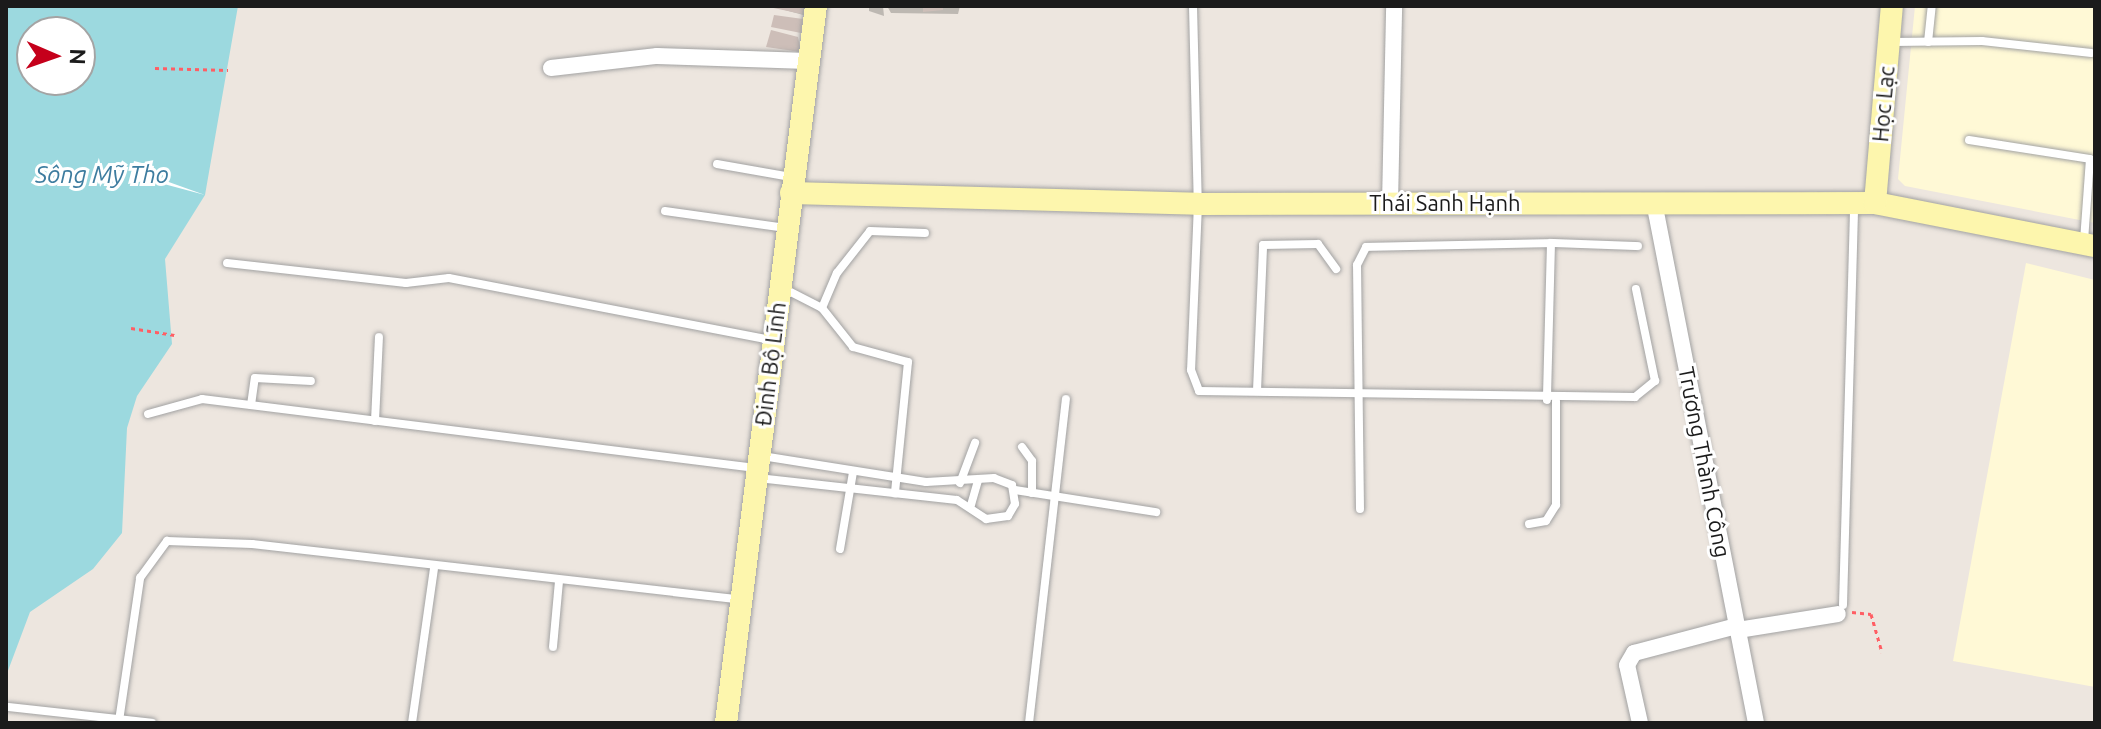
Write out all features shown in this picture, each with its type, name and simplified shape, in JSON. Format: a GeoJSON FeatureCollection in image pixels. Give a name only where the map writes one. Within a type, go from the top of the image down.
{"type":"FeatureCollection","features":[{"type":"Feature","properties":{"kind":"street","name":"Đinh Bộ Lĩnh"},"geometry":{"type":"LineString","coordinates":[[726,723],[816,6]]}},
{"type":"Feature","properties":{"kind":"street"},"geometry":{"type":"LineString","coordinates":[[1390,204],[1394,6]]}},
{"type":"Feature","properties":{"kind":"street","name":"Học Lạc"},"geometry":{"type":"LineString","coordinates":[[1865,202],[1892,6]]}},
{"type":"Feature","properties":{"kind":"street"},"geometry":{"type":"LineString","coordinates":[[551,68],[657,56],[808,61]]}},
{"type":"Feature","properties":{"kind":"street","name":"Thái Sanh Hạnh"},"geometry":{"type":"LineString","coordinates":[[792,185],[1198,204],[1865,202],[2089,245]]}},
{"type":"Feature","properties":{"kind":"street","name":"Trương Thành Công"},"geometry":{"type":"LineString","coordinates":[[1654,202],[1756,723]]}},
{"type":"Feature","properties":{"kind":"street"},"geometry":{"type":"LineString","coordinates":[[1640,723],[1628,673],[1634,653],[1737,628],[1841,610]]}},
{"type":"Feature","properties":{"kind":"lane"},"geometry":{"type":"LineString","coordinates":[[1193,6],[1198,204],[1191,383],[1199,391],[1552,400],[1635,397],[1652,389],[1636,289]]}},
{"type":"Feature","properties":{"kind":"lane"},"geometry":{"type":"LineString","coordinates":[[1928,42],[1932,6]]}},
{"type":"Feature","properties":{"kind":"lane"},"geometry":{"type":"LineString","coordinates":[[1889,41],[2091,53]]}},
{"type":"Feature","properties":{"kind":"lane"},"geometry":{"type":"LineString","coordinates":[[1969,140],[2090,159],[2089,245]]}},
{"type":"Feature","properties":{"kind":"lane"},"geometry":{"type":"LineString","coordinates":[[717,164],[792,185]]}},
{"type":"Feature","properties":{"kind":"lane"},"geometry":{"type":"LineString","coordinates":[[1841,610],[1865,202]]}},
{"type":"Feature","properties":{"kind":"lane"},"geometry":{"type":"LineString","coordinates":[[665,211],[786,228]]}},
{"type":"Feature","properties":{"kind":"lane"},"geometry":{"type":"LineString","coordinates":[[822,308],[837,273],[870,231],[925,233]]}},
{"type":"Feature","properties":{"kind":"lane"},"geometry":{"type":"LineString","coordinates":[[1360,509],[1362,395],[1357,265],[1366,247],[1551,243],[1638,246]]}},
{"type":"Feature","properties":{"kind":"lane"},"geometry":{"type":"LineString","coordinates":[[1529,524],[1546,521],[1556,505],[1551,243]]}},
{"type":"Feature","properties":{"kind":"lane"},"geometry":{"type":"LineString","coordinates":[[1257,391],[1263,245],[1318,244],[1336,269]]}},
{"type":"Feature","properties":{"kind":"lane"},"geometry":{"type":"LineString","coordinates":[[227,263],[406,283],[449,278],[773,340]]}},
{"type":"Feature","properties":{"kind":"lane"},"geometry":{"type":"LineString","coordinates":[[779,286],[822,308],[853,347],[908,362],[895,493]]}},
{"type":"Feature","properties":{"kind":"lane"},"geometry":{"type":"LineString","coordinates":[[375,421],[379,337]]}},
{"type":"Feature","properties":{"kind":"lane"},"geometry":{"type":"LineString","coordinates":[[251,405],[255,378],[311,381]]}},
{"type":"Feature","properties":{"kind":"lane"},"geometry":{"type":"LineString","coordinates":[[148,414],[202,399],[758,467],[853,472],[960,483],[1004,480],[1015,490],[1156,512]]}},
{"type":"Feature","properties":{"kind":"lane"},"geometry":{"type":"LineString","coordinates":[[1029,723],[1066,399]]}},
{"type":"Feature","properties":{"kind":"lane"},"geometry":{"type":"LineString","coordinates":[[960,483],[975,443]]}},
{"type":"Feature","properties":{"kind":"lane"},"geometry":{"type":"LineString","coordinates":[[1022,447],[1032,461],[1032,493]]}},
{"type":"Feature","properties":{"kind":"lane"},"geometry":{"type":"LineString","coordinates":[[758,467],[851,488],[971,505],[998,520],[1008,516],[1015,490]]}},
{"type":"Feature","properties":{"kind":"lane"},"geometry":{"type":"LineString","coordinates":[[840,549],[853,472]]}},
{"type":"Feature","properties":{"kind":"lane"},"geometry":{"type":"LineString","coordinates":[[971,505],[978,480]]}},
{"type":"Feature","properties":{"kind":"lane"},"geometry":{"type":"LineString","coordinates":[[119,721],[140,578],[167,541],[252,544],[434,568],[741,600]]}},
{"type":"Feature","properties":{"kind":"lane"},"geometry":{"type":"LineString","coordinates":[[412,723],[434,568]]}},
{"type":"Feature","properties":{"kind":"lane"},"geometry":{"type":"LineString","coordinates":[[553,647],[559,581]]}},
{"type":"Feature","properties":{"kind":"lane"},"geometry":{"type":"LineString","coordinates":[[8,707],[152,723]]}},
{"type":"Feature","properties":{"kind":"path"},"geometry":{"type":"LineString","coordinates":[[155,68],[228,70]]}},
{"type":"Feature","properties":{"kind":"path"},"geometry":{"type":"LineString","coordinates":[[131,328],[174,335]]}},
{"type":"Feature","properties":{"kind":"path"},"geometry":{"type":"LineString","coordinates":[[1841,610],[1871,614],[1882,652]]}},
{"type":"Feature","properties":{"kind":"shaded area"},"geometry":{"type":"Polygon","coordinates":[[[1915,6],[2095,6],[2095,223],[1905,186],[1898,179],[1915,6]]]}},
{"type":"Feature","properties":{"kind":"shaded area"},"geometry":{"type":"Polygon","coordinates":[[[2026,263],[2095,280],[2095,687],[1953,661],[2026,263]]]}},
{"type":"Feature","properties":{"kind":"water","name":"Sông Mỹ Tho"},"geometry":{"type":"Polygon","coordinates":[[[6,6],[238,6],[205,195],[165,259],[172,344],[137,396],[127,428],[122,533],[93,569],[30,612],[6,676],[6,6]]]}},
{"type":"Feature","properties":{"kind":"pier"},"geometry":{"type":"Polygon","coordinates":[[[134,161],[154,166],[152,176],[205,195],[149,180],[128,184],[134,161]]]}},
{"type":"Feature","properties":{"kind":"building"},"geometry":{"type":"Polygon","coordinates":[[[764,6],[804,6],[802,14],[764,6]]]}},
{"type":"Feature","properties":{"kind":"building"},"geometry":{"type":"Polygon","coordinates":[[[923,6],[943,6],[943,10],[923,12],[923,6]]]}},
{"type":"Feature","properties":{"kind":"building"},"geometry":{"type":"Polygon","coordinates":[[[774,15],[803,19],[801,33],[771,27],[774,15]]]}},
{"type":"Feature","properties":{"kind":"building"},"geometry":{"type":"Polygon","coordinates":[[[771,30],[798,37],[801,52],[766,47],[771,30]]]}}]}
